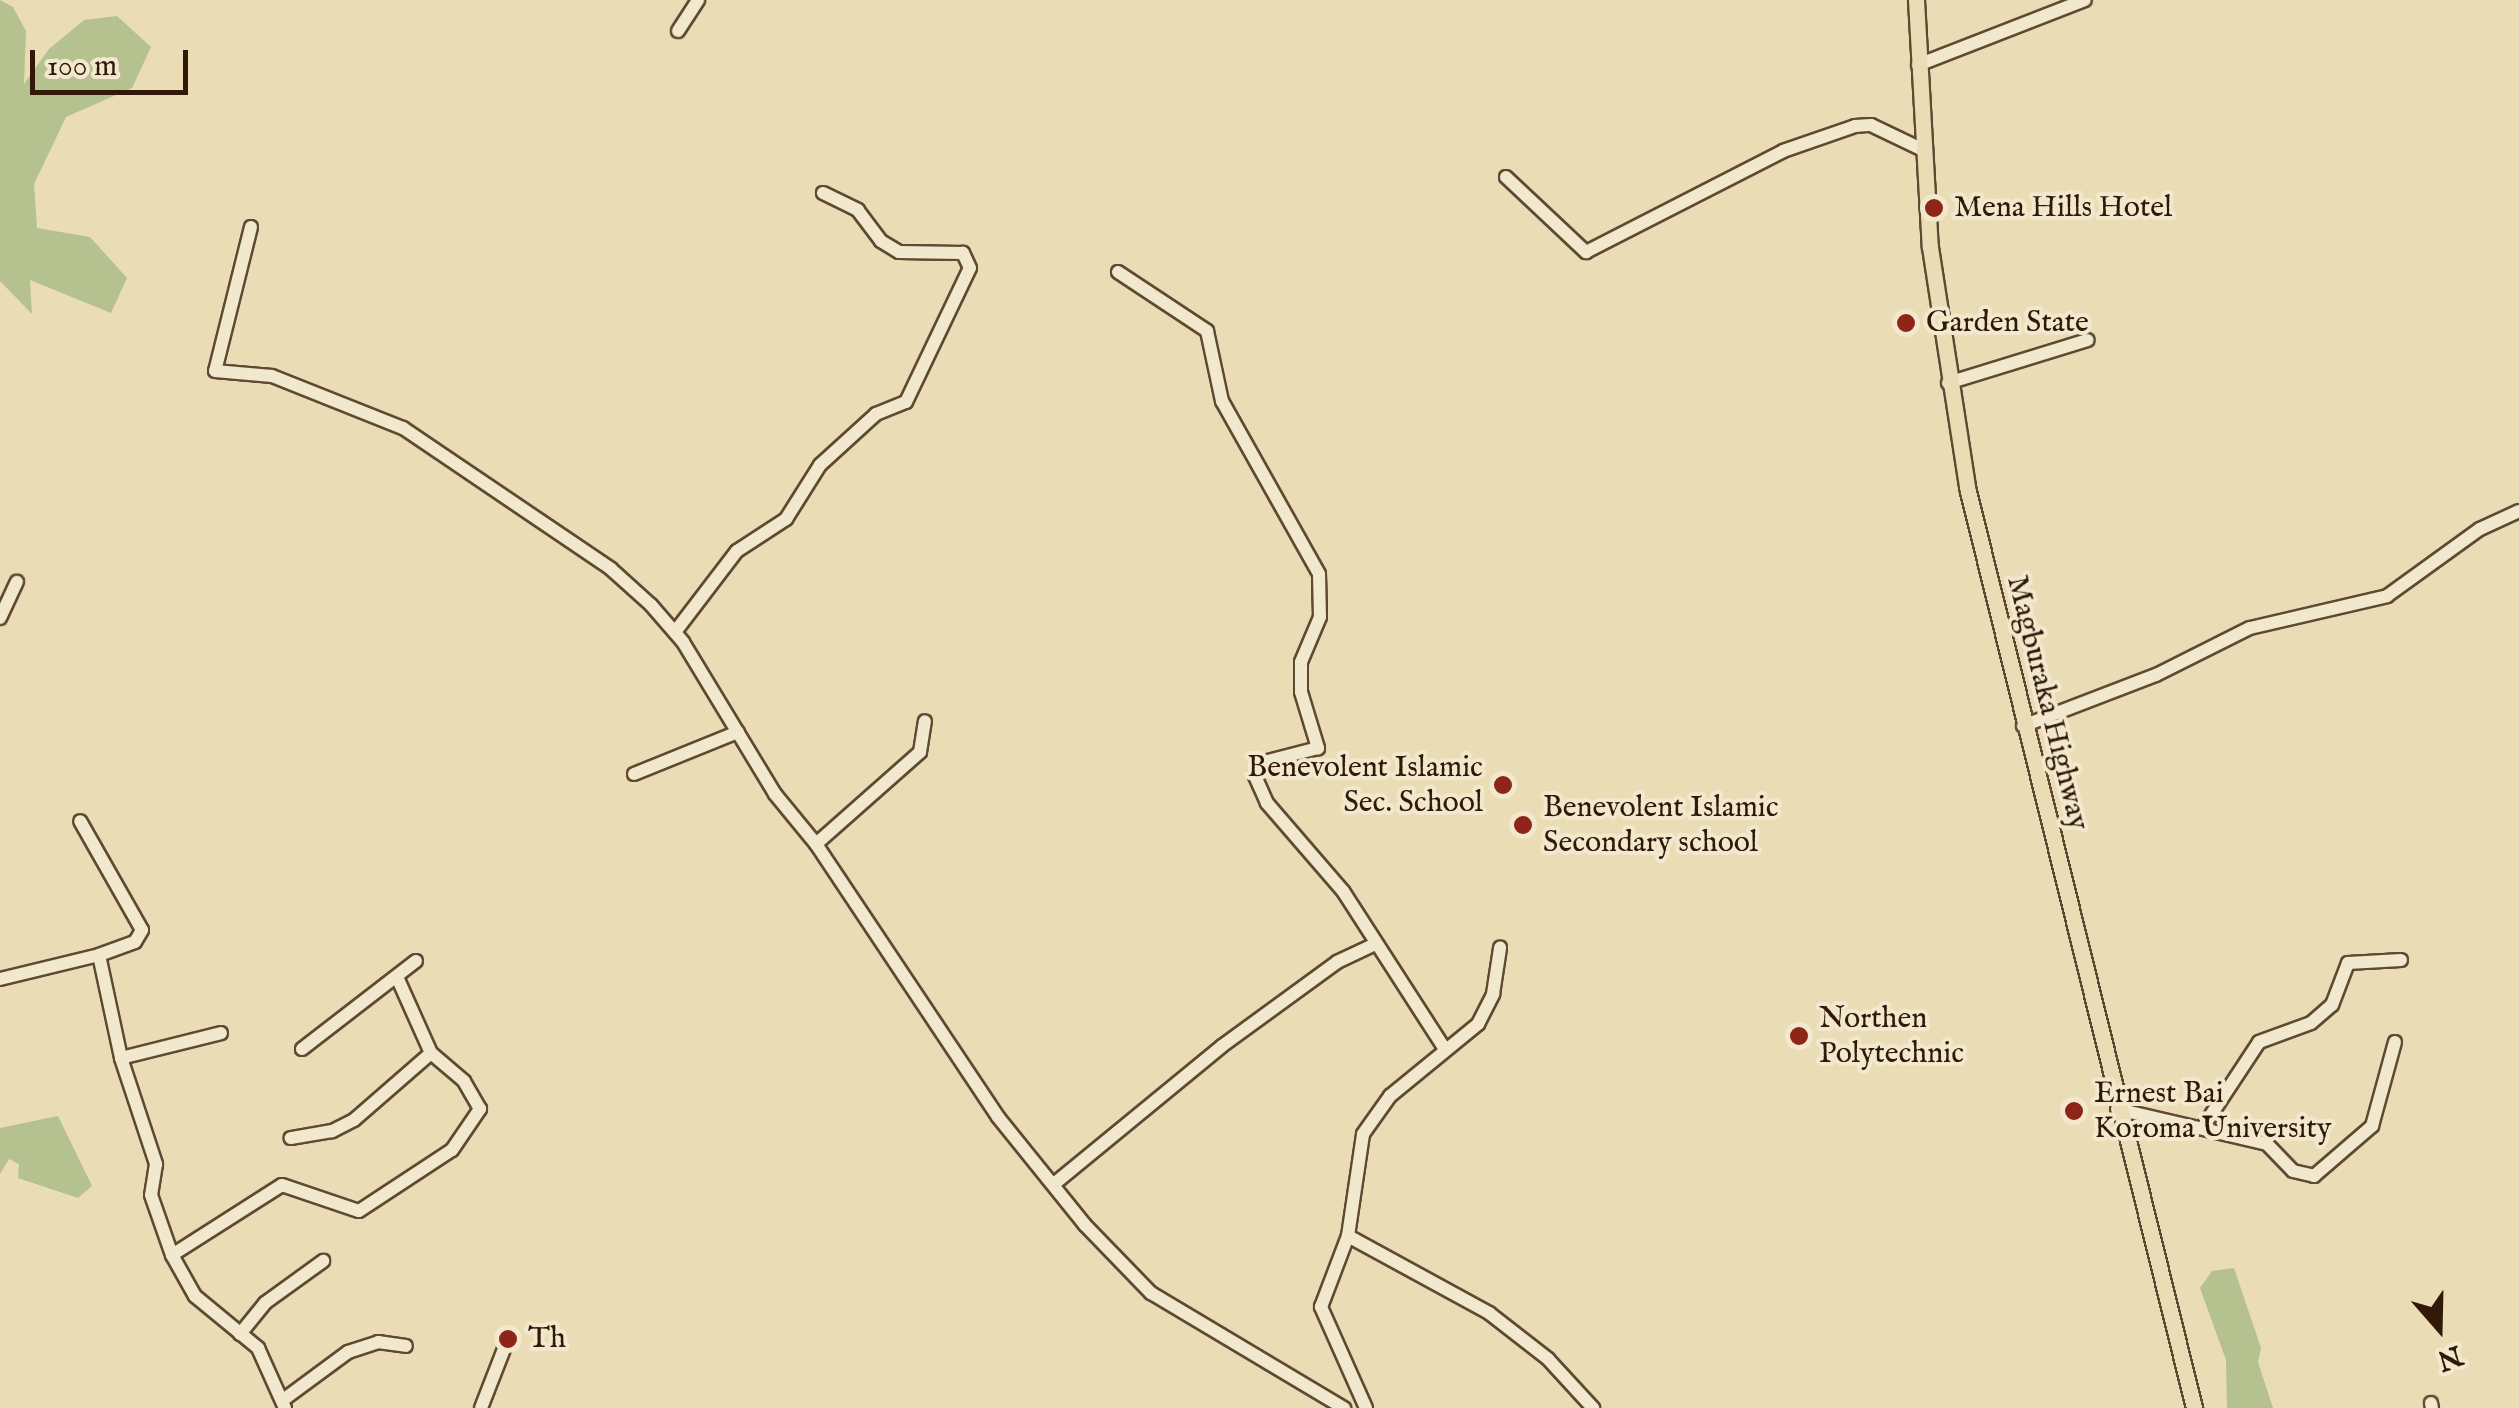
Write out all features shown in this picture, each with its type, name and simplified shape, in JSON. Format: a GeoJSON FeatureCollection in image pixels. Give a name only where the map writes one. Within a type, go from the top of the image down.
{"type":"FeatureCollection","features":[{"type":"Feature","properties":{"kind":"main road","name":"Magburaka Highway"},"geometry":{"type":"LineString","coordinates":[[1916,0],[1921,149],[1948,383],[2022,726],[2194,1408]]}},
{"type":"Feature","properties":{"kind":"street"},"geometry":{"type":"LineString","coordinates":[[678,30],[698,0]]}},
{"type":"Feature","properties":{"kind":"street"},"geometry":{"type":"LineString","coordinates":[[1918,65],[2085,0]]}},
{"type":"Feature","properties":{"kind":"street"},"geometry":{"type":"LineString","coordinates":[[1506,176],[1586,252],[1783,151],[1854,126],[1870,125],[1921,149]]}},
{"type":"Feature","properties":{"kind":"street"},"geometry":{"type":"LineString","coordinates":[[675,632],[737,550],[786,519],[820,466],[876,414],[906,402],[970,268],[963,253],[899,252],[881,242],[858,210],[823,193]]}},
{"type":"Feature","properties":{"kind":"street"},"geometry":{"type":"LineString","coordinates":[[251,227],[215,371],[272,376],[403,428],[611,569],[675,632],[786,810],[816,844],[998,1117],[1054,1184],[1151,1293],[1344,1408]]}},
{"type":"Feature","properties":{"kind":"street"},"geometry":{"type":"LineString","coordinates":[[1118,272],[1206,331],[1222,401],[1319,574],[1320,617],[1301,662],[1301,692],[1318,748],[1260,763],[1255,776],[1267,804],[1343,891],[1445,1049]]}},
{"type":"Feature","properties":{"kind":"street"},"geometry":{"type":"LineString","coordinates":[[1948,383],[2088,340]]}},
{"type":"Feature","properties":{"kind":"street"},"geometry":{"type":"LineString","coordinates":[[2022,726],[2156,675],[2250,628],[2387,596],[2480,529],[2519,510]]}},
{"type":"Feature","properties":{"kind":"street"},"geometry":{"type":"LineString","coordinates":[[0,618],[17,582]]}},
{"type":"Feature","properties":{"kind":"street"},"geometry":{"type":"LineString","coordinates":[[816,844],[920,752],[925,720]]}},
{"type":"Feature","properties":{"kind":"street"},"geometry":{"type":"LineString","coordinates":[[634,774],[738,732]]}},
{"type":"Feature","properties":{"kind":"street"},"geometry":{"type":"LineString","coordinates":[[0,979],[100,955],[134,942],[142,930],[80,821]]}},
{"type":"Feature","properties":{"kind":"street"},"geometry":{"type":"LineString","coordinates":[[1054,1184],[1222,1046],[1336,962],[1375,944]]}},
{"type":"Feature","properties":{"kind":"street"},"geometry":{"type":"LineString","coordinates":[[1366,1408],[1321,1307],[1348,1236],[1363,1134],[1390,1096],[1488,1007],[1500,948]]}},
{"type":"Feature","properties":{"kind":"street"},"geometry":{"type":"LineString","coordinates":[[100,955],[120,1058],[156,1164],[151,1195],[172,1255],[195,1296],[258,1348],[284,1404],[348,1352],[378,1342],[406,1346]]}},
{"type":"Feature","properties":{"kind":"street"},"geometry":{"type":"LineString","coordinates":[[2204,1124],[2259,1042],[2298,1030],[2332,1005],[2348,963],[2401,960]]}},
{"type":"Feature","properties":{"kind":"street"},"geometry":{"type":"LineString","coordinates":[[302,1049],[416,962]]}},
{"type":"Feature","properties":{"kind":"street"},"geometry":{"type":"LineString","coordinates":[[172,1255],[282,1184],[359,1211],[452,1150],[480,1110],[464,1081],[431,1053],[398,977]]}},
{"type":"Feature","properties":{"kind":"street"},"geometry":{"type":"LineString","coordinates":[[120,1058],[221,1034]]}},
{"type":"Feature","properties":{"kind":"street"},"geometry":{"type":"LineString","coordinates":[[2117,1108],[2204,1124],[2268,1144],[2305,1177],[2325,1171],[2372,1126],[2395,1042]]}},
{"type":"Feature","properties":{"kind":"street"},"geometry":{"type":"LineString","coordinates":[[291,1138],[332,1131],[354,1120],[431,1053]]}},
{"type":"Feature","properties":{"kind":"street"},"geometry":{"type":"LineString","coordinates":[[1348,1236],[1490,1313],[1548,1358],[1593,1408]]}},
{"type":"Feature","properties":{"kind":"street"},"geometry":{"type":"LineString","coordinates":[[240,1334],[265,1302],[324,1261]]}},
{"type":"Feature","properties":{"kind":"street"},"geometry":{"type":"LineString","coordinates":[[480,1408],[504,1349]]}},
{"type":"Feature","properties":{"kind":"green space"},"geometry":{"type":"Polygon","coordinates":[[[0,0],[13,7],[26,31],[24,84],[49,49],[84,20],[117,16],[151,47],[132,88],[66,117],[34,184],[37,228],[90,237],[127,278],[111,313],[30,280],[32,314],[0,281],[0,0]]]}},
{"type":"Feature","properties":{"kind":"green space"},"geometry":{"type":"Polygon","coordinates":[[[58,1116],[92,1186],[78,1198],[18,1178],[19,1164],[9,1159],[0,1174],[0,1128],[58,1116]]]}},
{"type":"Feature","properties":{"kind":"green space"},"geometry":{"type":"Polygon","coordinates":[[[2234,1268],[2261,1348],[2258,1362],[2273,1408],[2227,1408],[2226,1360],[2200,1288],[2212,1271],[2234,1268]]]}},
{"type":"Feature","properties":{"kind":"place","name":"Mena Hills Hotel"},"geometry":{"type":"Point","coordinates":[1934,208]}},
{"type":"Feature","properties":{"kind":"place","name":"Garden State"},"geometry":{"type":"Point","coordinates":[1906,323]}},
{"type":"Feature","properties":{"kind":"place","name":"Benevolent Islamic Sec. School"},"geometry":{"type":"Point","coordinates":[1503,785]}},
{"type":"Feature","properties":{"kind":"place","name":"Benevolent Islamic Secondary school"},"geometry":{"type":"Point","coordinates":[1523,825]}},
{"type":"Feature","properties":{"kind":"place","name":"Northen Polytechnic"},"geometry":{"type":"Point","coordinates":[1799,1036]}},
{"type":"Feature","properties":{"kind":"place","name":"Ernest Bai Koroma University"},"geometry":{"type":"Point","coordinates":[2074,1111]}},
{"type":"Feature","properties":{"kind":"place","name":"Th"},"geometry":{"type":"Point","coordinates":[508,1339]}}]}
